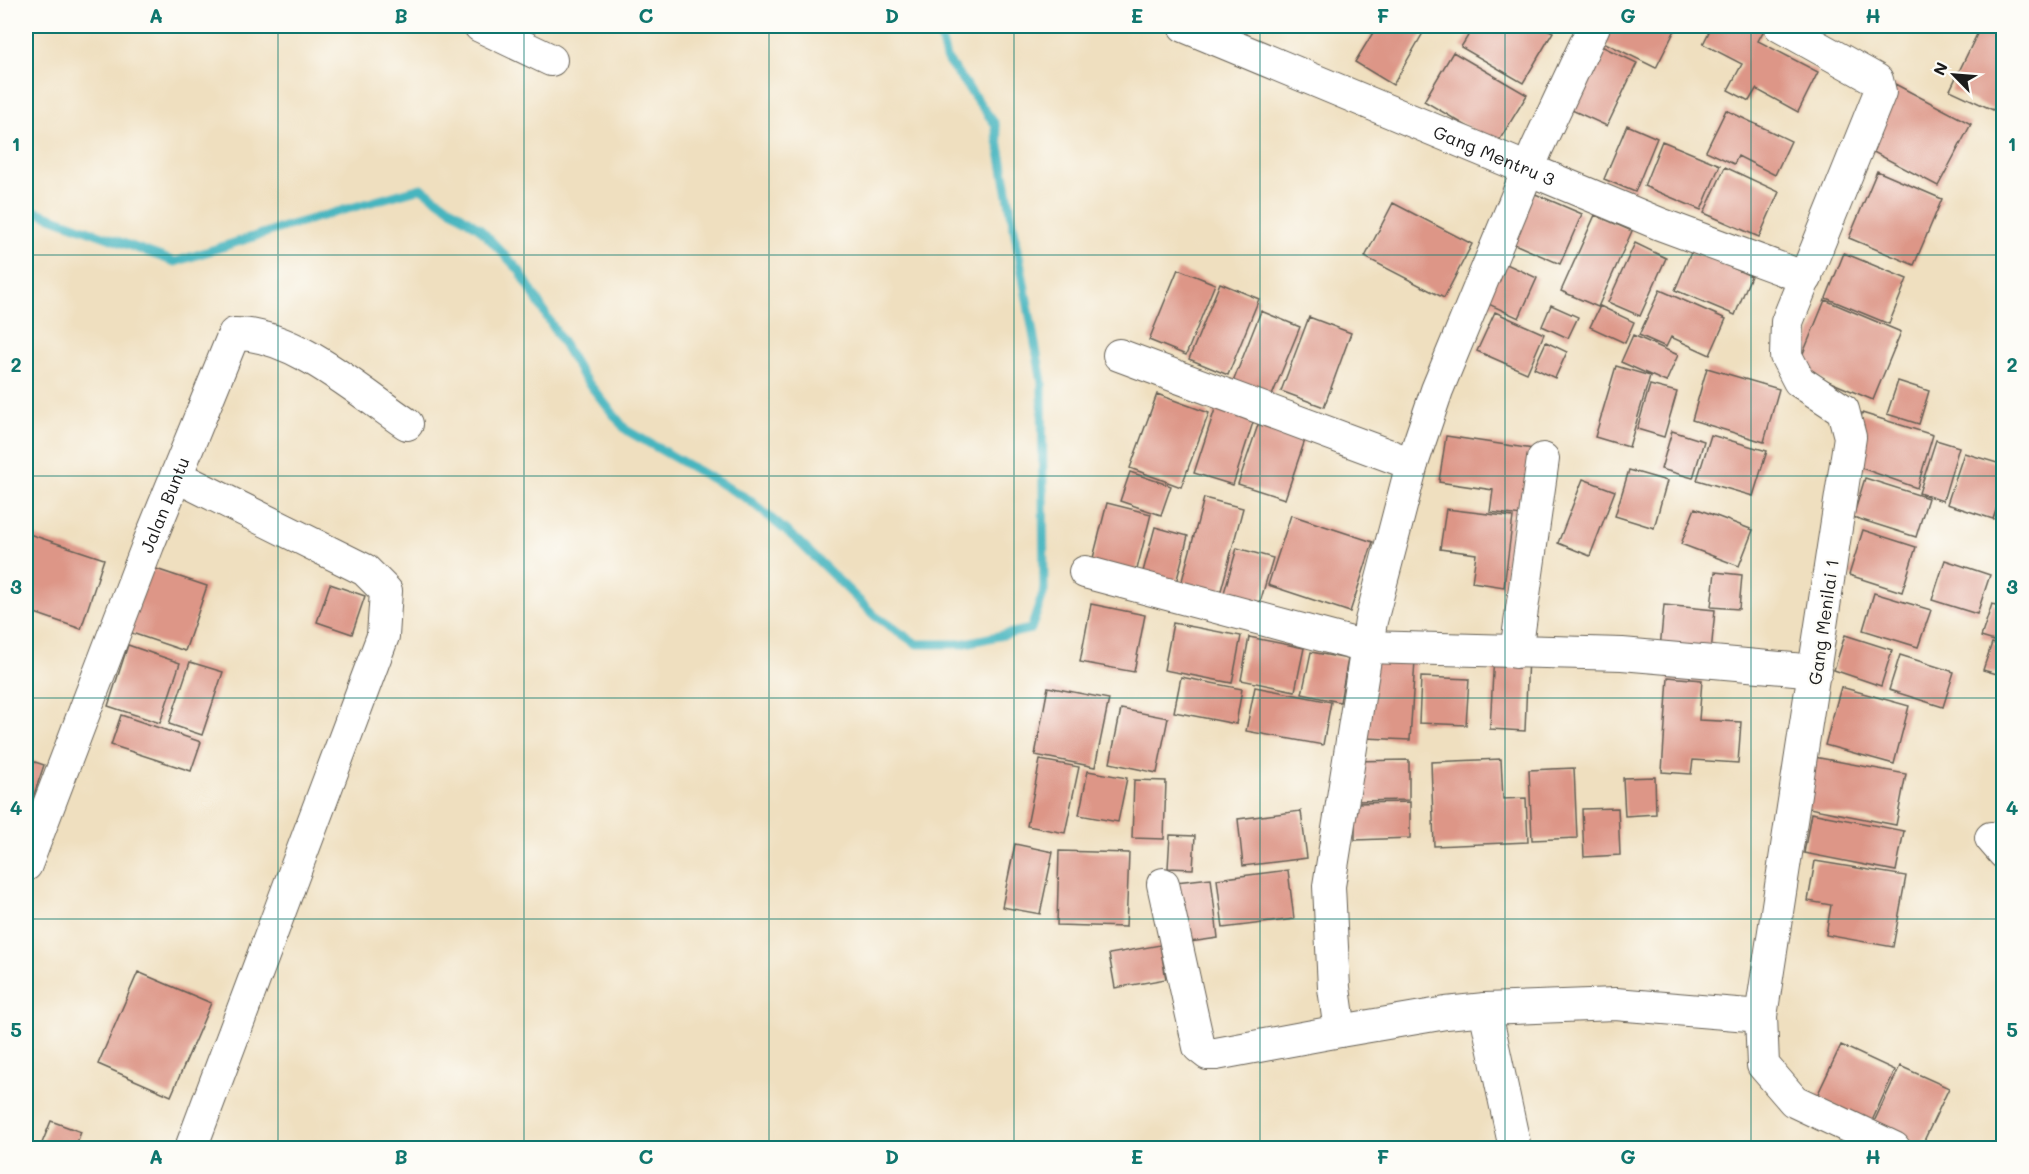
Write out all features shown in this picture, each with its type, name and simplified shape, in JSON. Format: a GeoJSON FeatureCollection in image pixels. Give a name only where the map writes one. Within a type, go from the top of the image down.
{"type":"FeatureCollection","features":[{"type":"Feature","properties":{"kind":"street"},"geometry":{"type":"LineString","coordinates":[[480,26],[551,60]]}},
{"type":"Feature","properties":{"kind":"street","name":"Gang Mentru 3"},"geometry":{"type":"LineString","coordinates":[[1184,26],[1660,224],[1806,278]]}},
{"type":"Feature","properties":{"kind":"street"},"geometry":{"type":"LineString","coordinates":[[1340,1031],[1331,953],[1329,886],[1366,646],[1412,464],[1437,390],[1528,170],[1594,26]]}},
{"type":"Feature","properties":{"kind":"street","name":"Gang Menilai 1"},"geometry":{"type":"LineString","coordinates":[[1780,26],[1876,80],[1880,92],[1788,322],[1786,356],[1799,381],[1843,410],[1850,436],[1816,671],[1761,1016],[1763,1065],[1794,1101],[1894,1149]]}},
{"type":"Feature","properties":{"kind":"street","name":"Jalan Buntu"},"geometry":{"type":"LineString","coordinates":[[26,864],[176,476],[234,334],[254,333],[305,354],[407,424]]}},
{"type":"Feature","properties":{"kind":"street"},"geometry":{"type":"LineString","coordinates":[[1119,355],[1412,464]]}},
{"type":"Feature","properties":{"kind":"street"},"geometry":{"type":"LineString","coordinates":[[1516,652],[1543,459]]}},
{"type":"Feature","properties":{"kind":"street"},"geometry":{"type":"LineString","coordinates":[[176,476],[365,570],[386,591],[383,636],[191,1149]]}},
{"type":"Feature","properties":{"kind":"street"},"geometry":{"type":"LineString","coordinates":[[1085,572],[1366,646],[1622,654],[1816,671]]}},
{"type":"Feature","properties":{"kind":"street"},"geometry":{"type":"LineString","coordinates":[[1163,884],[1199,1047],[1204,1052],[1216,1054],[1446,1013],[1485,1010],[1615,1004],[1761,1016]]}},
{"type":"Feature","properties":{"kind":"street"},"geometry":{"type":"LineString","coordinates":[[1485,1010],[1515,1149]]}},
{"type":"Feature","properties":{"kind":"building"},"geometry":{"type":"Polygon","coordinates":[[[1377,26],[1427,26],[1393,85],[1355,62],[1377,26]]]}},
{"type":"Feature","properties":{"kind":"building"},"geometry":{"type":"Polygon","coordinates":[[[1474,26],[1541,26],[1553,32],[1523,83],[1461,47],[1474,26]]]}},
{"type":"Feature","properties":{"kind":"building"},"geometry":{"type":"Polygon","coordinates":[[[1598,26],[1677,26],[1656,68],[1593,37],[1598,26]]]}},
{"type":"Feature","properties":{"kind":"building"},"geometry":{"type":"Polygon","coordinates":[[[1712,26],[1754,26],[1764,30],[1758,41],[1818,72],[1798,112],[1756,89],[1749,101],[1728,90],[1742,64],[1703,44],[1712,26]]]}},
{"type":"Feature","properties":{"kind":"building"},"geometry":{"type":"Polygon","coordinates":[[[1981,26],[2004,26],[2004,88],[1993,110],[1950,90],[1981,26]]]}},
{"type":"Feature","properties":{"kind":"building"},"geometry":{"type":"Polygon","coordinates":[[[1595,43],[1637,63],[1607,126],[1565,107],[1595,43]]]}},
{"type":"Feature","properties":{"kind":"building"},"geometry":{"type":"Polygon","coordinates":[[[1453,52],[1527,95],[1497,144],[1424,101],[1453,52]]]}},
{"type":"Feature","properties":{"kind":"building"},"geometry":{"type":"Polygon","coordinates":[[[1895,84],[1971,124],[1938,186],[1862,146],[1895,84]]]}},
{"type":"Feature","properties":{"kind":"building"},"geometry":{"type":"Polygon","coordinates":[[[1726,110],[1791,141],[1775,175],[1738,156],[1734,164],[1706,151],[1726,110]]]}},
{"type":"Feature","properties":{"kind":"building"},"geometry":{"type":"Polygon","coordinates":[[[1627,125],[1657,138],[1635,192],[1604,179],[1627,125]]]}},
{"type":"Feature","properties":{"kind":"building"},"geometry":{"type":"Polygon","coordinates":[[[1662,141],[1720,165],[1701,210],[1644,186],[1662,141]]]}},
{"type":"Feature","properties":{"kind":"building"},"geometry":{"type":"Polygon","coordinates":[[[1725,167],[1779,192],[1759,237],[1704,213],[1725,167]]]}},
{"type":"Feature","properties":{"kind":"building"},"geometry":{"type":"Polygon","coordinates":[[[1877,171],[1942,199],[1914,265],[1849,238],[1877,171]]]}},
{"type":"Feature","properties":{"kind":"building"},"geometry":{"type":"Polygon","coordinates":[[[1533,193],[1582,214],[1560,264],[1510,242],[1533,193]]]}},
{"type":"Feature","properties":{"kind":"building"},"geometry":{"type":"Polygon","coordinates":[[[1393,203],[1472,244],[1444,298],[1365,257],[1393,203]]]}},
{"type":"Feature","properties":{"kind":"building"},"geometry":{"type":"Polygon","coordinates":[[[1595,215],[1632,231],[1598,307],[1561,291],[1595,215]]]}},
{"type":"Feature","properties":{"kind":"building"},"geometry":{"type":"Polygon","coordinates":[[[1635,243],[1666,258],[1640,316],[1608,302],[1635,243]]]}},
{"type":"Feature","properties":{"kind":"building"},"geometry":{"type":"Polygon","coordinates":[[[1692,250],[1751,276],[1735,315],[1675,290],[1692,250]]]}},
{"type":"Feature","properties":{"kind":"building"},"geometry":{"type":"Polygon","coordinates":[[[1844,253],[1907,279],[1889,324],[1826,298],[1844,253]]]}},
{"type":"Feature","properties":{"kind":"building"},"geometry":{"type":"Polygon","coordinates":[[[1502,262],[1537,278],[1519,318],[1484,302],[1502,262]]]}},
{"type":"Feature","properties":{"kind":"building"},"geometry":{"type":"Polygon","coordinates":[[[1178,269],[1215,284],[1186,355],[1149,340],[1178,269]]]}},
{"type":"Feature","properties":{"kind":"building"},"geometry":{"type":"Polygon","coordinates":[[[1220,283],[1259,299],[1228,375],[1189,359],[1220,283]]]}},
{"type":"Feature","properties":{"kind":"building"},"geometry":{"type":"Polygon","coordinates":[[[1660,290],[1726,319],[1710,355],[1671,337],[1666,347],[1639,335],[1660,290]]]}},
{"type":"Feature","properties":{"kind":"building"},"geometry":{"type":"Polygon","coordinates":[[[1825,300],[1901,332],[1873,400],[1797,368],[1825,300]]]}},
{"type":"Feature","properties":{"kind":"building"},"geometry":{"type":"Polygon","coordinates":[[[1551,305],[1578,317],[1568,338],[1542,326],[1551,305]]]}},
{"type":"Feature","properties":{"kind":"building"},"geometry":{"type":"Polygon","coordinates":[[[1600,306],[1634,322],[1625,343],[1590,327],[1600,306]]]}},
{"type":"Feature","properties":{"kind":"building"},"geometry":{"type":"Polygon","coordinates":[[[1261,311],[1300,327],[1271,398],[1233,382],[1261,311]]]}},
{"type":"Feature","properties":{"kind":"building"},"geometry":{"type":"Polygon","coordinates":[[[1495,312],[1544,334],[1527,373],[1477,351],[1495,312]]]}},
{"type":"Feature","properties":{"kind":"building"},"geometry":{"type":"Polygon","coordinates":[[[1309,317],[1351,333],[1324,407],[1281,391],[1309,317]]]}},
{"type":"Feature","properties":{"kind":"building"},"geometry":{"type":"Polygon","coordinates":[[[1633,335],[1678,355],[1666,382],[1621,362],[1633,335]]]}},
{"type":"Feature","properties":{"kind":"building"},"geometry":{"type":"Polygon","coordinates":[[[1546,342],[1567,352],[1555,378],[1534,368],[1546,342]]]}},
{"type":"Feature","properties":{"kind":"building"},"geometry":{"type":"Polygon","coordinates":[[[1616,366],[1650,376],[1629,447],[1595,437],[1616,366]]]}},
{"type":"Feature","properties":{"kind":"building"},"geometry":{"type":"Polygon","coordinates":[[[1707,368],[1779,389],[1764,442],[1692,420],[1707,368]]]}},
{"type":"Feature","properties":{"kind":"building"},"geometry":{"type":"Polygon","coordinates":[[[1898,381],[1929,391],[1919,424],[1887,414],[1898,381]]]}},
{"type":"Feature","properties":{"kind":"building"},"geometry":{"type":"Polygon","coordinates":[[[1650,385],[1677,392],[1664,437],[1637,429],[1650,385]]]}},
{"type":"Feature","properties":{"kind":"building"},"geometry":{"type":"Polygon","coordinates":[[[1157,394],[1209,413],[1181,487],[1130,468],[1157,394]]]}},
{"type":"Feature","properties":{"kind":"building"},"geometry":{"type":"Polygon","coordinates":[[[1218,400],[1256,413],[1233,485],[1194,473],[1218,400]]]}},
{"type":"Feature","properties":{"kind":"building"},"geometry":{"type":"Polygon","coordinates":[[[1862,413],[1933,435],[1917,488],[1853,465],[1862,413]]]}},
{"type":"Feature","properties":{"kind":"building"},"geometry":{"type":"Polygon","coordinates":[[[1259,422],[1306,437],[1285,499],[1238,484],[1259,422]]]}},
{"type":"Feature","properties":{"kind":"building"},"geometry":{"type":"Polygon","coordinates":[[[1672,431],[1704,441],[1693,478],[1661,469],[1672,431]]]}},
{"type":"Feature","properties":{"kind":"building"},"geometry":{"type":"Polygon","coordinates":[[[1711,435],[1767,451],[1753,496],[1697,480],[1711,435]]]}},
{"type":"Feature","properties":{"kind":"building"},"geometry":{"type":"Polygon","coordinates":[[[1446,436],[1533,449],[1522,516],[1490,512],[1493,490],[1439,482],[1446,436]]]}},
{"type":"Feature","properties":{"kind":"building"},"geometry":{"type":"Polygon","coordinates":[[[1936,440],[1959,447],[1943,501],[1919,493],[1936,440]]]}},
{"type":"Feature","properties":{"kind":"building"},"geometry":{"type":"Polygon","coordinates":[[[1964,453],[2004,465],[2004,486],[1993,519],[1947,504],[1964,453]]]}},
{"type":"Feature","properties":{"kind":"building"},"geometry":{"type":"Polygon","coordinates":[[[1629,470],[1667,481],[1654,528],[1615,516],[1629,470]]]}},
{"type":"Feature","properties":{"kind":"building"},"geometry":{"type":"Polygon","coordinates":[[[1130,472],[1171,486],[1161,515],[1120,501],[1130,472]]]}},
{"type":"Feature","properties":{"kind":"building"},"geometry":{"type":"Polygon","coordinates":[[[1865,478],[1928,498],[1916,537],[1853,517],[1865,478]]]}},
{"type":"Feature","properties":{"kind":"building"},"geometry":{"type":"Polygon","coordinates":[[[1583,479],[1615,491],[1590,556],[1558,543],[1583,479]]]}},
{"type":"Feature","properties":{"kind":"building"},"geometry":{"type":"Polygon","coordinates":[[[1204,498],[1243,508],[1219,598],[1180,588],[1204,498]]]}},
{"type":"Feature","properties":{"kind":"building"},"geometry":{"type":"Polygon","coordinates":[[[1107,503],[1151,514],[1135,577],[1091,566],[1107,503]]]}},
{"type":"Feature","properties":{"kind":"building"},"geometry":{"type":"Polygon","coordinates":[[[1695,508],[1753,530],[1739,566],[1681,544],[1695,508]]]}},
{"type":"Feature","properties":{"kind":"building"},"geometry":{"type":"Polygon","coordinates":[[[1446,509],[1513,517],[1504,587],[1472,582],[1476,554],[1440,549],[1446,509]]]}},
{"type":"Feature","properties":{"kind":"building"},"geometry":{"type":"Polygon","coordinates":[[[1291,515],[1373,542],[1350,612],[1268,585],[1291,515]]]}},
{"type":"Feature","properties":{"kind":"building"},"geometry":{"type":"Polygon","coordinates":[[[1155,527],[1188,536],[1175,587],[1141,579],[1155,527]]]}},
{"type":"Feature","properties":{"kind":"building"},"geometry":{"type":"Polygon","coordinates":[[[1863,530],[1916,547],[1902,592],[1849,575],[1863,530]]]}},
{"type":"Feature","properties":{"kind":"building"},"geometry":{"type":"Polygon","coordinates":[[[26,533],[104,559],[81,629],[26,610],[26,533]]]}},
{"type":"Feature","properties":{"kind":"building"},"geometry":{"type":"Polygon","coordinates":[[[1237,548],[1273,558],[1259,606],[1223,596],[1237,548]]]}},
{"type":"Feature","properties":{"kind":"building"},"geometry":{"type":"Polygon","coordinates":[[[1945,560],[1990,575],[1977,614],[1932,600],[1945,560]]]}},
{"type":"Feature","properties":{"kind":"building"},"geometry":{"type":"Polygon","coordinates":[[[150,567],[207,586],[185,651],[129,632],[150,567]]]}},
{"type":"Feature","properties":{"kind":"building"},"geometry":{"type":"Polygon","coordinates":[[[1715,572],[1742,575],[1739,609],[1711,607],[1715,572]]]}},
{"type":"Feature","properties":{"kind":"building"},"geometry":{"type":"Polygon","coordinates":[[[330,584],[365,596],[352,634],[317,622],[330,584]]]}},
{"type":"Feature","properties":{"kind":"building"},"geometry":{"type":"Polygon","coordinates":[[[1874,593],[1931,610],[1918,647],[1863,630],[1874,593]]]}},
{"type":"Feature","properties":{"kind":"building"},"geometry":{"type":"Polygon","coordinates":[[[1091,604],[1145,615],[1134,672],[1080,662],[1091,604]]]}},
{"type":"Feature","properties":{"kind":"building"},"geometry":{"type":"Polygon","coordinates":[[[1992,604],[2004,607],[2004,644],[1981,637],[1992,604]]]}},
{"type":"Feature","properties":{"kind":"building"},"geometry":{"type":"Polygon","coordinates":[[[1664,605],[1715,610],[1711,653],[1660,649],[1664,605]]]}},
{"type":"Feature","properties":{"kind":"building"},"geometry":{"type":"Polygon","coordinates":[[[1173,623],[1241,636],[1232,683],[1164,670],[1173,623]]]}},
{"type":"Feature","properties":{"kind":"building"},"geometry":{"type":"Polygon","coordinates":[[[1845,635],[1892,650],[1881,686],[1834,670],[1845,635]]]}},
{"type":"Feature","properties":{"kind":"building"},"geometry":{"type":"Polygon","coordinates":[[[1249,637],[1304,648],[1295,691],[1241,680],[1249,637]]]}},
{"type":"Feature","properties":{"kind":"building"},"geometry":{"type":"Polygon","coordinates":[[[1992,643],[2004,647],[2004,676],[1983,670],[1992,643]]]}},
{"type":"Feature","properties":{"kind":"building"},"geometry":{"type":"Polygon","coordinates":[[[128,645],[180,663],[160,723],[108,706],[128,645]]]}},
{"type":"Feature","properties":{"kind":"building"},"geometry":{"type":"Polygon","coordinates":[[[1311,652],[1348,659],[1340,702],[1302,694],[1311,652]]]}},
{"type":"Feature","properties":{"kind":"building"},"geometry":{"type":"Polygon","coordinates":[[[1494,654],[1528,655],[1525,731],[1490,729],[1494,654]]]}},
{"type":"Feature","properties":{"kind":"building"},"geometry":{"type":"Polygon","coordinates":[[[1900,655],[1954,672],[1943,707],[1889,690],[1900,655]]]}},
{"type":"Feature","properties":{"kind":"building"},"geometry":{"type":"Polygon","coordinates":[[[1370,658],[1415,660],[1410,740],[1366,738],[1370,658]]]}},
{"type":"Feature","properties":{"kind":"building"},"geometry":{"type":"Polygon","coordinates":[[[190,662],[223,672],[202,735],[169,724],[190,662]]]}},
{"type":"Feature","properties":{"kind":"building"},"geometry":{"type":"Polygon","coordinates":[[[1181,677],[1242,689],[1236,724],[1174,712],[1181,677]]]}},
{"type":"Feature","properties":{"kind":"building"},"geometry":{"type":"Polygon","coordinates":[[[1421,677],[1469,679],[1466,725],[1419,723],[1421,677]]]}},
{"type":"Feature","properties":{"kind":"building"},"geometry":{"type":"Polygon","coordinates":[[[1668,677],[1702,680],[1699,720],[1741,722],[1738,763],[1693,760],[1691,774],[1662,772],[1668,677]]]}},
{"type":"Feature","properties":{"kind":"building"},"geometry":{"type":"Polygon","coordinates":[[[1048,687],[1109,699],[1095,767],[1035,755],[1048,687]]]}},
{"type":"Feature","properties":{"kind":"building"},"geometry":{"type":"Polygon","coordinates":[[[1255,687],[1331,702],[1323,745],[1246,731],[1255,687]]]}},
{"type":"Feature","properties":{"kind":"building"},"geometry":{"type":"Polygon","coordinates":[[[1841,687],[1909,706],[1894,764],[1825,745],[1841,687]]]}},
{"type":"Feature","properties":{"kind":"building"},"geometry":{"type":"Polygon","coordinates":[[[1121,709],[1168,718],[1157,773],[1110,763],[1121,709]]]}},
{"type":"Feature","properties":{"kind":"building"},"geometry":{"type":"Polygon","coordinates":[[[121,715],[201,742],[191,771],[111,745],[121,715]]]}},
{"type":"Feature","properties":{"kind":"building"},"geometry":{"type":"Polygon","coordinates":[[[1814,757],[1906,774],[1896,825],[1804,807],[1814,757]]]}},
{"type":"Feature","properties":{"kind":"building"},"geometry":{"type":"Polygon","coordinates":[[[26,759],[44,765],[26,818],[26,759]]]}},
{"type":"Feature","properties":{"kind":"building"},"geometry":{"type":"Polygon","coordinates":[[[1501,759],[1503,799],[1526,798],[1528,842],[1434,846],[1431,762],[1501,759]]]}},
{"type":"Feature","properties":{"kind":"building"},"geometry":{"type":"Polygon","coordinates":[[[1040,760],[1079,767],[1065,833],[1027,826],[1040,760]]]}},
{"type":"Feature","properties":{"kind":"building"},"geometry":{"type":"Polygon","coordinates":[[[1409,760],[1409,800],[1353,801],[1352,761],[1409,760]]]}},
{"type":"Feature","properties":{"kind":"building"},"geometry":{"type":"Polygon","coordinates":[[[1574,768],[1577,838],[1532,840],[1529,770],[1574,768]]]}},
{"type":"Feature","properties":{"kind":"building"},"geometry":{"type":"Polygon","coordinates":[[[1088,771],[1127,778],[1118,822],[1079,815],[1088,771]]]}},
{"type":"Feature","properties":{"kind":"building"},"geometry":{"type":"Polygon","coordinates":[[[1655,777],[1656,814],[1625,816],[1623,778],[1655,777]]]}},
{"type":"Feature","properties":{"kind":"building"},"geometry":{"type":"Polygon","coordinates":[[[1134,780],[1166,781],[1164,839],[1132,838],[1134,780]]]}},
{"type":"Feature","properties":{"kind":"building"},"geometry":{"type":"Polygon","coordinates":[[[1410,802],[1410,838],[1355,840],[1355,803],[1410,802]]]}},
{"type":"Feature","properties":{"kind":"building"},"geometry":{"type":"Polygon","coordinates":[[[1618,808],[1620,855],[1584,857],[1582,809],[1618,808]]]}},
{"type":"Feature","properties":{"kind":"building"},"geometry":{"type":"Polygon","coordinates":[[[1301,811],[1307,858],[1243,866],[1238,819],[1301,811]]]}},
{"type":"Feature","properties":{"kind":"building"},"geometry":{"type":"Polygon","coordinates":[[[1811,813],[1904,831],[1896,871],[1804,853],[1811,813]]]}},
{"type":"Feature","properties":{"kind":"building"},"geometry":{"type":"Polygon","coordinates":[[[1170,835],[1195,836],[1193,869],[1168,868],[1170,835]]]}},
{"type":"Feature","properties":{"kind":"building"},"geometry":{"type":"Polygon","coordinates":[[[1015,844],[1053,852],[1040,914],[1002,907],[1015,844]]]}},
{"type":"Feature","properties":{"kind":"building"},"geometry":{"type":"Polygon","coordinates":[[[1059,851],[1129,853],[1126,927],[1057,925],[1059,851]]]}},
{"type":"Feature","properties":{"kind":"building"},"geometry":{"type":"Polygon","coordinates":[[[1815,861],[1906,876],[1893,947],[1826,935],[1831,905],[1808,901],[1815,861]]]}},
{"type":"Feature","properties":{"kind":"building"},"geometry":{"type":"Polygon","coordinates":[[[1288,870],[1294,919],[1223,928],[1217,879],[1288,870]]]}},
{"type":"Feature","properties":{"kind":"building"},"geometry":{"type":"Polygon","coordinates":[[[1211,878],[1218,938],[1183,943],[1176,882],[1211,878]]]}},
{"type":"Feature","properties":{"kind":"building"},"geometry":{"type":"Polygon","coordinates":[[[1160,945],[1166,979],[1115,988],[1109,954],[1160,945]]]}},
{"type":"Feature","properties":{"kind":"building"},"geometry":{"type":"Polygon","coordinates":[[[138,972],[211,1003],[171,1096],[98,1064],[138,972]]]}},
{"type":"Feature","properties":{"kind":"building"},"geometry":{"type":"Polygon","coordinates":[[[1841,1045],[1895,1070],[1871,1123],[1816,1098],[1841,1045]]]}},
{"type":"Feature","properties":{"kind":"building"},"geometry":{"type":"Polygon","coordinates":[[[1900,1066],[1949,1088],[1921,1147],[1873,1124],[1900,1066]]]}},
{"type":"Feature","properties":{"kind":"building"},"geometry":{"type":"Polygon","coordinates":[[[51,1121],[81,1132],[75,1148],[40,1148],[51,1121]]]}},
{"type":"Feature","properties":{"kind":"waterway"},"geometry":{"type":"LineString","coordinates":[[26,208],[175,262],[284,227],[421,188],[479,228],[519,270],[582,375],[626,430],[748,499],[798,541],[875,616],[917,644],[961,644],[1031,629],[1044,591],[1042,382],[995,124],[946,58],[938,26]]}}]}
